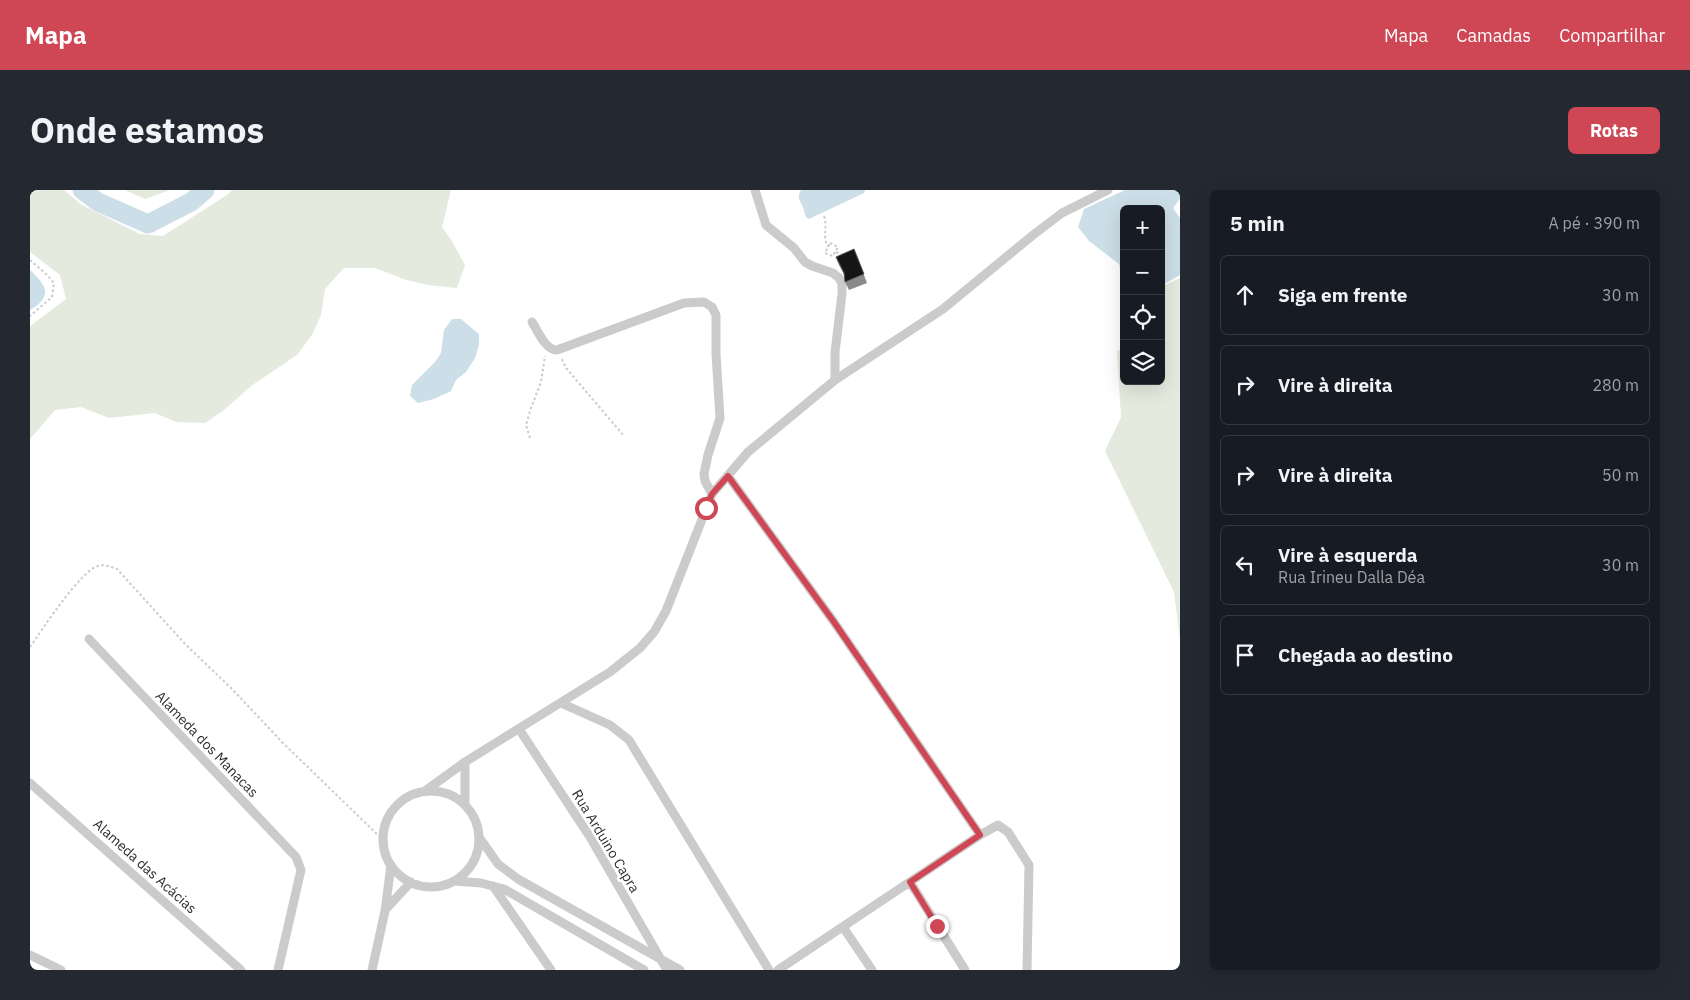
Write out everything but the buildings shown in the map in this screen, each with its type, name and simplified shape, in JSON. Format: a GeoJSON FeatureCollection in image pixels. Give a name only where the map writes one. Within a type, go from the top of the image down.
{"type":"FeatureCollection","features":[{"type":"Feature","properties":{"kind":"street"},"geometry":{"type":"LineString","coordinates":[[755,190],[766,225],[794,248],[805,262],[833,273],[842,284],[835,352],[835,380]]}},
{"type":"Feature","properties":{"kind":"street"},"geometry":{"type":"LineString","coordinates":[[425,791],[465,762],[610,672],[640,648],[654,632],[666,611],[712,494],[748,452],[835,380],[943,309],[1033,234],[1062,214],[1108,190]]}},
{"type":"Feature","properties":{"kind":"street"},"geometry":{"type":"LineString","coordinates":[[532,322],[547,346],[557,350],[684,303],[704,302],[712,307],[716,315],[716,354],[720,418],[704,474],[712,494]]}},
{"type":"Feature","properties":{"kind":"street"},"geometry":{"type":"LineString","coordinates":[[728,476],[834,622],[980,835]]}},
{"type":"Feature","properties":{"kind":"street","name":"Alameda dos Manacas"},"geometry":{"type":"LineString","coordinates":[[89,639],[296,857],[301,870],[278,970]]}},
{"type":"Feature","properties":{"kind":"street"},"geometry":{"type":"LineString","coordinates":[[561,702],[610,725],[629,740],[769,970]]}},
{"type":"Feature","properties":{"kind":"street","name":"Rua Arduino Capra"},"geometry":{"type":"LineString","coordinates":[[519,728],[590,837],[667,970]]}},
{"type":"Feature","properties":{"kind":"street"},"geometry":{"type":"LineString","coordinates":[[465,762],[466,805]]}},
{"type":"Feature","properties":{"kind":"street","name":"Alameda das Acácias"},"geometry":{"type":"LineString","coordinates":[[30,783],[241,970]]}},
{"type":"Feature","properties":{"kind":"street"},"geometry":{"type":"LineString","coordinates":[[454,881],[467,870],[478,846],[479,837],[475,820],[466,805],[451,795],[434,790],[408,796],[395,807],[386,823],[383,840],[384,849],[391,865],[403,878],[428,887],[454,881],[481,883],[504,889],[644,970]]}},
{"type":"Feature","properties":{"kind":"street"},"geometry":{"type":"LineString","coordinates":[[778,970],[980,835],[998,825],[1008,832],[1029,865],[1027,970]]}},
{"type":"Feature","properties":{"kind":"street"},"geometry":{"type":"LineString","coordinates":[[479,837],[498,864],[518,879],[680,970]]}},
{"type":"Feature","properties":{"kind":"street"},"geometry":{"type":"LineString","coordinates":[[372,970],[385,910],[391,865]]}},
{"type":"Feature","properties":{"kind":"street"},"geometry":{"type":"LineString","coordinates":[[385,910],[411,882]]}},
{"type":"Feature","properties":{"kind":"street"},"geometry":{"type":"LineString","coordinates":[[910,882],[965,970]]}},
{"type":"Feature","properties":{"kind":"street"},"geometry":{"type":"LineString","coordinates":[[493,886],[551,970]]}},
{"type":"Feature","properties":{"kind":"street"},"geometry":{"type":"LineString","coordinates":[[842,927],[872,970]]}},
{"type":"Feature","properties":{"kind":"street"},"geometry":{"type":"LineString","coordinates":[[30,954],[61,970]]}},
{"type":"Feature","properties":{"kind":"path"},"geometry":{"type":"LineString","coordinates":[[824,216],[826,220],[825,239],[828,248]]}},
{"type":"Feature","properties":{"kind":"path"},"geometry":{"type":"LineString","coordinates":[[830,243],[838,247],[833,256],[826,253],[828,248],[830,243]]}},
{"type":"Feature","properties":{"kind":"path"},"geometry":{"type":"LineString","coordinates":[[836,252],[843,255],[845,259]]}},
{"type":"Feature","properties":{"kind":"path"},"geometry":{"type":"LineString","coordinates":[[30,260],[54,284],[52,297],[30,316]]}},
{"type":"Feature","properties":{"kind":"path"},"geometry":{"type":"LineString","coordinates":[[530,438],[526,425],[530,408],[541,382],[547,346]]}},
{"type":"Feature","properties":{"kind":"path"},"geometry":{"type":"LineString","coordinates":[[557,350],[566,368],[624,436]]}},
{"type":"Feature","properties":{"kind":"path"},"geometry":{"type":"LineString","coordinates":[[30,647],[79,581],[90,570],[99,566],[108,566],[117,570],[186,645],[383,840]]}},
{"type":"Feature","properties":{"kind":"shaded area"},"geometry":{"type":"Polygon","coordinates":[[[30,190],[64,190],[82,205],[140,234],[163,236],[232,190],[451,190],[442,227],[465,265],[457,288],[428,285],[406,280],[375,268],[344,268],[325,289],[321,315],[312,335],[297,355],[251,386],[224,410],[205,423],[176,422],[155,413],[109,418],[81,407],[55,410],[30,439],[30,326],[66,299],[60,275],[30,252],[30,190]]]}},
{"type":"Feature","properties":{"kind":"shaded area"},"geometry":{"type":"Polygon","coordinates":[[[125,190],[170,190],[145,199],[125,190]]]}},
{"type":"Feature","properties":{"kind":"shaded area"},"geometry":{"type":"Polygon","coordinates":[[[801,190],[865,190],[864,193],[809,219],[806,217],[799,199],[801,190]]]}},
{"type":"Feature","properties":{"kind":"shaded area"},"geometry":{"type":"Polygon","coordinates":[[[1125,190],[1180,190],[1180,199],[1173,208],[1180,218],[1180,275],[1165,284],[1165,205],[1120,205],[1120,268],[1119,264],[1089,241],[1078,227],[1084,209],[1125,190]]]}},
{"type":"Feature","properties":{"kind":"shaded area"},"geometry":{"type":"Polygon","coordinates":[[[30,270],[44,286],[45,295],[30,310],[30,270]]]}},
{"type":"Feature","properties":{"kind":"shaded area"},"geometry":{"type":"Polygon","coordinates":[[[1180,278],[1180,639],[1174,592],[1105,451],[1121,417],[1117,350],[1120,350],[1120,385],[1165,385],[1165,285],[1180,278]]]}},
{"type":"Feature","properties":{"kind":"shaded area"},"geometry":{"type":"Polygon","coordinates":[[[452,319],[461,319],[479,334],[479,345],[475,358],[466,372],[456,380],[451,391],[434,399],[418,403],[410,396],[412,385],[435,362],[441,353],[444,330],[452,319]]]}},
{"type":"Feature","properties":{"kind":"waterway"},"geometry":{"type":"LineString","coordinates":[[82,190],[98,202],[148,224],[191,202],[205,190]]}},
{"type":"Feature","properties":{"kind":"route"},"geometry":{"type":"LineString","coordinates":[[706,508],[712,494],[728,476],[834,622],[980,835],[910,882],[937,926]]}}]}
